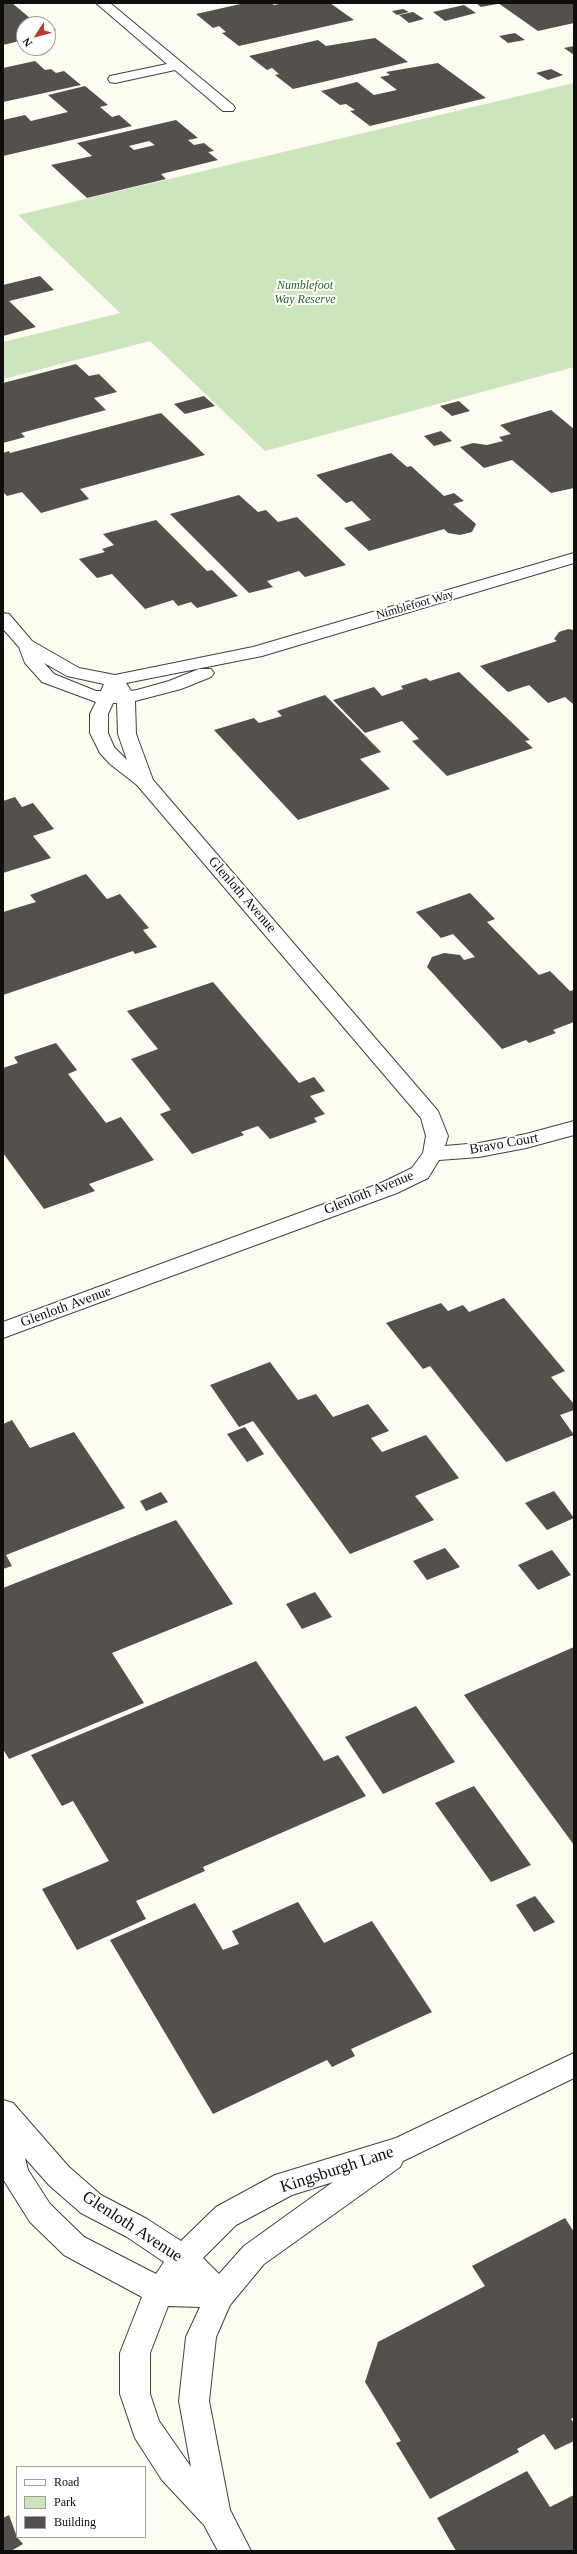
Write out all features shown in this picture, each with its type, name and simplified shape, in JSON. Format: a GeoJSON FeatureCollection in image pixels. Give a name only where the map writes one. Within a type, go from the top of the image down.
{"type":"FeatureCollection","features":[{"type":"Feature","properties":{"kind":"street"},"geometry":{"type":"LineString","coordinates":[[102,3],[228,108]]}},
{"type":"Feature","properties":{"kind":"street"},"geometry":{"type":"LineString","coordinates":[[115,79],[177,66]]}},
{"type":"Feature","properties":{"kind":"street","name":"Nimblefoot Way"},"geometry":{"type":"LineString","coordinates":[[3,618],[26,645],[73,672],[90,677],[115,680],[256,652],[574,558]]}},
{"type":"Feature","properties":{"kind":"street","name":"Nimblefoot Way"},"geometry":{"type":"LineString","coordinates":[[26,645],[31,659],[48,678],[92,696],[107,697],[126,696],[175,685],[256,652]]}},
{"type":"Feature","properties":{"kind":"street"},"geometry":{"type":"LineString","coordinates":[[115,680],[126,696]]}},
{"type":"Feature","properties":{"kind":"street","name":"Glenloth Avenue"},"geometry":{"type":"LineString","coordinates":[[3,1330],[389,1188],[420,1173],[433,1154],[437,1136],[431,1116],[144,781],[116,760],[106,749],[99,732],[99,714],[115,680]]}},
{"type":"Feature","properties":{"kind":"street","name":"Glenloth Avenue"},"geometry":{"type":"LineString","coordinates":[[126,696],[127,734],[144,781]]}},
{"type":"Feature","properties":{"kind":"street","name":"Bravo Court"},"geometry":{"type":"LineString","coordinates":[[433,1154],[479,1150],[526,1141],[574,1128]]}},
{"type":"Feature","properties":{"kind":"street","name":"Kingsburgh Lane"},"geometry":{"type":"LineString","coordinates":[[235,2551],[215,2514],[174,2470],[146,2428],[135,2394],[135,2353],[161,2292],[183,2258],[226,2216],[285,2184],[402,2149],[574,2065]]}},
{"type":"Feature","properties":{"kind":"street","name":"Glenloth Avenue"},"geometry":{"type":"LineString","coordinates":[[3,2112],[59,2176],[91,2204],[136,2228],[183,2258],[220,2295]]}},
{"type":"Feature","properties":{"kind":"street"},"geometry":{"type":"LineString","coordinates":[[3,2124],[15,2174],[40,2213],[74,2246],[161,2292],[220,2295]]}},
{"type":"Feature","properties":{"kind":"street","name":"Kingsburgh Lane"},"geometry":{"type":"LineString","coordinates":[[215,2514],[194,2401],[201,2337],[220,2295],[254,2255],[402,2149]]}},
{"type":"Feature","properties":{"kind":"green space","name":"Numblefoot Way Reserve"},"geometry":{"type":"Polygon","coordinates":[[[574,83],[574,367],[265,451],[150,341],[3,379],[3,342],[120,313],[18,215],[574,83]]]}},
{"type":"Feature","properties":{"kind":"building"},"geometry":{"type":"Polygon","coordinates":[[[3,3],[12,3],[27,16],[16,16],[16,42],[3,45],[3,3]]]}},
{"type":"Feature","properties":{"kind":"building"},"geometry":{"type":"Polygon","coordinates":[[[245,3],[271,3],[274,5],[284,3],[330,3],[354,20],[239,46],[222,33],[226,32],[219,26],[213,28],[196,14],[245,3]]]}},
{"type":"Feature","properties":{"kind":"building"},"geometry":{"type":"Polygon","coordinates":[[[476,3],[497,3],[497,4],[481,7],[476,3]]]}},
{"type":"Feature","properties":{"kind":"building"},"geometry":{"type":"Polygon","coordinates":[[[498,3],[574,3],[574,23],[538,31],[498,3]]]}},
{"type":"Feature","properties":{"kind":"building"},"geometry":{"type":"Polygon","coordinates":[[[464,5],[476,13],[445,21],[433,12],[464,5]]]}},
{"type":"Feature","properties":{"kind":"building"},"geometry":{"type":"Polygon","coordinates":[[[403,9],[409,12],[397,15],[392,11],[403,9]]]}},
{"type":"Feature","properties":{"kind":"building"},"geometry":{"type":"Polygon","coordinates":[[[413,12],[424,19],[409,23],[399,15],[413,12]]]}},
{"type":"Feature","properties":{"kind":"building"},"geometry":{"type":"Polygon","coordinates":[[[515,33],[525,40],[508,43],[499,36],[515,33]]]}},
{"type":"Feature","properties":{"kind":"building"},"geometry":{"type":"Polygon","coordinates":[[[375,38],[408,62],[293,89],[275,75],[279,74],[272,68],[267,70],[249,56],[318,40],[326,46],[375,38]]]}},
{"type":"Feature","properties":{"kind":"building"},"geometry":{"type":"Polygon","coordinates":[[[574,46],[574,55],[564,48],[574,46]]]}},
{"type":"Feature","properties":{"kind":"building"},"geometry":{"type":"Polygon","coordinates":[[[35,61],[45,70],[51,69],[56,73],[64,71],[81,85],[3,102],[3,68],[35,61]]]}},
{"type":"Feature","properties":{"kind":"building"},"geometry":{"type":"Polygon","coordinates":[[[438,63],[486,98],[370,126],[350,111],[355,110],[346,104],[340,105],[321,91],[357,82],[374,95],[397,90],[380,77],[390,75],[386,72],[438,63]]]}},
{"type":"Feature","properties":{"kind":"building"},"geometry":{"type":"Polygon","coordinates":[[[551,69],[563,75],[548,80],[536,73],[551,69]]]}},
{"type":"Feature","properties":{"kind":"building"},"geometry":{"type":"Polygon","coordinates":[[[85,86],[108,105],[100,107],[112,117],[119,115],[132,126],[3,156],[3,120],[25,115],[31,121],[68,112],[48,95],[85,86]]]}},
{"type":"Feature","properties":{"kind":"building"},"geometry":{"type":"Polygon","coordinates":[[[176,120],[198,138],[188,140],[194,145],[204,143],[214,151],[208,152],[218,160],[161,174],[166,179],[87,198],[51,165],[92,156],[77,143],[176,120]],[[149,141],[129,146],[134,150],[155,145],[149,141]]]}},
{"type":"Feature","properties":{"kind":"building"},"geometry":{"type":"Polygon","coordinates":[[[40,276],[54,290],[9,301],[36,327],[3,336],[3,285],[40,276]]]}},
{"type":"Feature","properties":{"kind":"building"},"geometry":{"type":"Polygon","coordinates":[[[76,364],[89,376],[99,374],[117,392],[94,398],[106,410],[21,433],[25,437],[3,443],[3,383],[76,364]]]}},
{"type":"Feature","properties":{"kind":"building"},"geometry":{"type":"Polygon","coordinates":[[[204,396],[215,406],[185,414],[174,404],[204,396]]]}},
{"type":"Feature","properties":{"kind":"building"},"geometry":{"type":"Polygon","coordinates":[[[459,401],[470,411],[452,416],[440,406],[459,401]]]}},
{"type":"Feature","properties":{"kind":"building"},"geometry":{"type":"Polygon","coordinates":[[[551,410],[574,429],[574,488],[551,493],[512,460],[484,468],[460,447],[473,443],[487,445],[503,441],[499,437],[511,434],[500,425],[551,410]]]}},
{"type":"Feature","properties":{"kind":"building"},"geometry":{"type":"Polygon","coordinates":[[[161,413],[205,455],[80,489],[89,499],[41,513],[22,492],[7,496],[3,492],[3,453],[9,451],[10,453],[161,413]]]}},
{"type":"Feature","properties":{"kind":"building"},"geometry":{"type":"Polygon","coordinates":[[[441,431],[452,441],[434,446],[424,436],[441,431]]]}},
{"type":"Feature","properties":{"kind":"building"},"geometry":{"type":"Polygon","coordinates":[[[391,453],[407,467],[411,466],[444,496],[454,493],[464,501],[453,504],[476,524],[472,532],[460,535],[448,533],[444,529],[369,551],[344,528],[371,520],[352,501],[346,503],[316,475],[391,453]]]}},
{"type":"Feature","properties":{"kind":"building"},"geometry":{"type":"Polygon","coordinates":[[[239,495],[258,512],[266,510],[278,522],[297,517],[346,565],[305,577],[299,571],[267,581],[273,587],[249,593],[170,514],[239,495]]]}},
{"type":"Feature","properties":{"kind":"building"},"geometry":{"type":"Polygon","coordinates":[[[156,520],[207,571],[212,570],[238,596],[197,608],[191,602],[178,606],[173,600],[145,609],[112,574],[97,578],[79,559],[105,552],[102,549],[114,545],[103,534],[156,520]]]}},
{"type":"Feature","properties":{"kind":"building"},"geometry":{"type":"Polygon","coordinates":[[[568,629],[574,630],[574,705],[565,697],[548,703],[529,685],[508,692],[480,666],[557,641],[554,639],[559,632],[568,629]]]}},
{"type":"Feature","properties":{"kind":"building"},"geometry":{"type":"Polygon","coordinates":[[[459,672],[530,740],[525,741],[533,748],[447,776],[412,741],[419,739],[402,721],[365,733],[333,700],[374,687],[382,696],[403,689],[401,686],[426,678],[430,681],[459,672]]]}},
{"type":"Feature","properties":{"kind":"building"},"geometry":{"type":"Polygon","coordinates":[[[325,695],[381,752],[360,759],[390,789],[298,820],[214,730],[254,718],[259,723],[282,716],[277,711],[325,695]]]}},
{"type":"Feature","properties":{"kind":"building"},"geometry":{"type":"Polygon","coordinates":[[[15,797],[22,807],[33,803],[54,829],[33,836],[51,858],[3,873],[3,801],[15,797]]]}},
{"type":"Feature","properties":{"kind":"building"},"geometry":{"type":"Polygon","coordinates":[[[86,874],[107,899],[120,894],[149,928],[143,930],[157,947],[135,954],[133,951],[3,995],[3,912],[36,902],[30,895],[86,874]]]}},
{"type":"Feature","properties":{"kind":"building"},"geometry":{"type":"Polygon","coordinates":[[[470,893],[495,919],[487,922],[539,975],[550,971],[570,991],[574,990],[574,1022],[553,1030],[556,1033],[529,1043],[526,1040],[502,1049],[427,967],[432,957],[444,953],[460,955],[464,960],[475,957],[453,934],[441,938],[416,912],[470,893]]]}},
{"type":"Feature","properties":{"kind":"building"},"geometry":{"type":"Polygon","coordinates":[[[213,982],[299,1083],[314,1077],[325,1091],[310,1096],[325,1114],[314,1118],[317,1122],[270,1139],[258,1126],[241,1132],[244,1135],[192,1154],[160,1114],[171,1110],[131,1059],[158,1049],[127,1011],[213,982]]]}},
{"type":"Feature","properties":{"kind":"building"},"geometry":{"type":"Polygon","coordinates":[[[56,1043],[77,1070],[68,1074],[106,1123],[121,1117],[154,1160],[89,1184],[95,1191],[44,1209],[3,1153],[3,1068],[18,1063],[14,1057],[56,1043]]]}},
{"type":"Feature","properties":{"kind":"building"},"geometry":{"type":"Polygon","coordinates":[[[504,1298],[565,1371],[551,1377],[574,1404],[574,1410],[560,1415],[574,1435],[506,1462],[430,1366],[423,1369],[386,1323],[441,1303],[448,1311],[463,1305],[469,1312],[504,1298]]]}},
{"type":"Feature","properties":{"kind":"building"},"geometry":{"type":"Polygon","coordinates":[[[270,1362],[298,1400],[316,1394],[333,1417],[368,1404],[389,1431],[371,1438],[382,1452],[426,1435],[459,1478],[415,1496],[434,1520],[350,1554],[253,1421],[239,1427],[210,1385],[270,1362]]]}},
{"type":"Feature","properties":{"kind":"building"},"geometry":{"type":"Polygon","coordinates":[[[12,1420],[30,1448],[74,1432],[125,1508],[6,1555],[12,1566],[3,1569],[3,1424],[12,1420]]]}},
{"type":"Feature","properties":{"kind":"building"},"geometry":{"type":"Polygon","coordinates":[[[245,1427],[264,1454],[247,1462],[227,1434],[245,1427]]]}},
{"type":"Feature","properties":{"kind":"building"},"geometry":{"type":"Polygon","coordinates":[[[554,1491],[574,1518],[547,1530],[525,1503],[554,1491]]]}},
{"type":"Feature","properties":{"kind":"building"},"geometry":{"type":"Polygon","coordinates":[[[161,1492],[168,1502],[146,1511],[140,1501],[161,1492]]]}},
{"type":"Feature","properties":{"kind":"building"},"geometry":{"type":"Polygon","coordinates":[[[176,1520],[233,1604],[112,1653],[144,1703],[9,1759],[3,1749],[3,1588],[176,1520]]]}},
{"type":"Feature","properties":{"kind":"building"},"geometry":{"type":"Polygon","coordinates":[[[445,1548],[460,1567],[427,1580],[413,1561],[445,1548]]]}},
{"type":"Feature","properties":{"kind":"building"},"geometry":{"type":"Polygon","coordinates":[[[552,1550],[571,1575],[538,1590],[518,1565],[552,1550]]]}},
{"type":"Feature","properties":{"kind":"building"},"geometry":{"type":"Polygon","coordinates":[[[315,1592],[332,1617],[302,1629],[286,1604],[315,1592]]]}},
{"type":"Feature","properties":{"kind":"building"},"geometry":{"type":"Polygon","coordinates":[[[574,1647],[574,1845],[464,1695],[574,1647]]]}},
{"type":"Feature","properties":{"kind":"building"},"geometry":{"type":"Polygon","coordinates":[[[256,1661],[324,1761],[338,1755],[366,1796],[203,1867],[205,1871],[136,1901],[146,1919],[77,1950],[42,1889],[109,1861],[73,1801],[62,1806],[31,1755],[256,1661]]]}},
{"type":"Feature","properties":{"kind":"building"},"geometry":{"type":"Polygon","coordinates":[[[416,1706],[455,1762],[383,1794],[345,1737],[416,1706]]]}},
{"type":"Feature","properties":{"kind":"building"},"geometry":{"type":"Polygon","coordinates":[[[474,1786],[531,1865],[491,1882],[435,1803],[474,1786]]]}},
{"type":"Feature","properties":{"kind":"building"},"geometry":{"type":"Polygon","coordinates":[[[535,1896],[555,1922],[534,1932],[516,1905],[535,1896]]]}},
{"type":"Feature","properties":{"kind":"building"},"geometry":{"type":"Polygon","coordinates":[[[298,1902],[324,1943],[372,1921],[432,2012],[351,2049],[355,2056],[332,2067],[327,2060],[213,2114],[110,1940],[195,1903],[223,1950],[239,1944],[232,1931],[298,1902]]]}},
{"type":"Feature","properties":{"kind":"building"},"geometry":{"type":"Polygon","coordinates":[[[565,2218],[574,2232],[574,2417],[571,2419],[574,2423],[574,2441],[555,2450],[544,2434],[517,2449],[519,2452],[430,2499],[396,2443],[401,2441],[365,2382],[378,2342],[485,2286],[472,2266],[565,2218]]]}},
{"type":"Feature","properties":{"kind":"building"},"geometry":{"type":"Polygon","coordinates":[[[527,2471],[550,2507],[574,2495],[574,2551],[456,2551],[437,2518],[527,2471]]]}},
{"type":"Feature","properties":{"kind":"building"},"geometry":{"type":"Polygon","coordinates":[[[9,2515],[16,2538],[18,2538],[23,2544],[11,2551],[3,2551],[3,2518],[9,2515]]]}}]}
